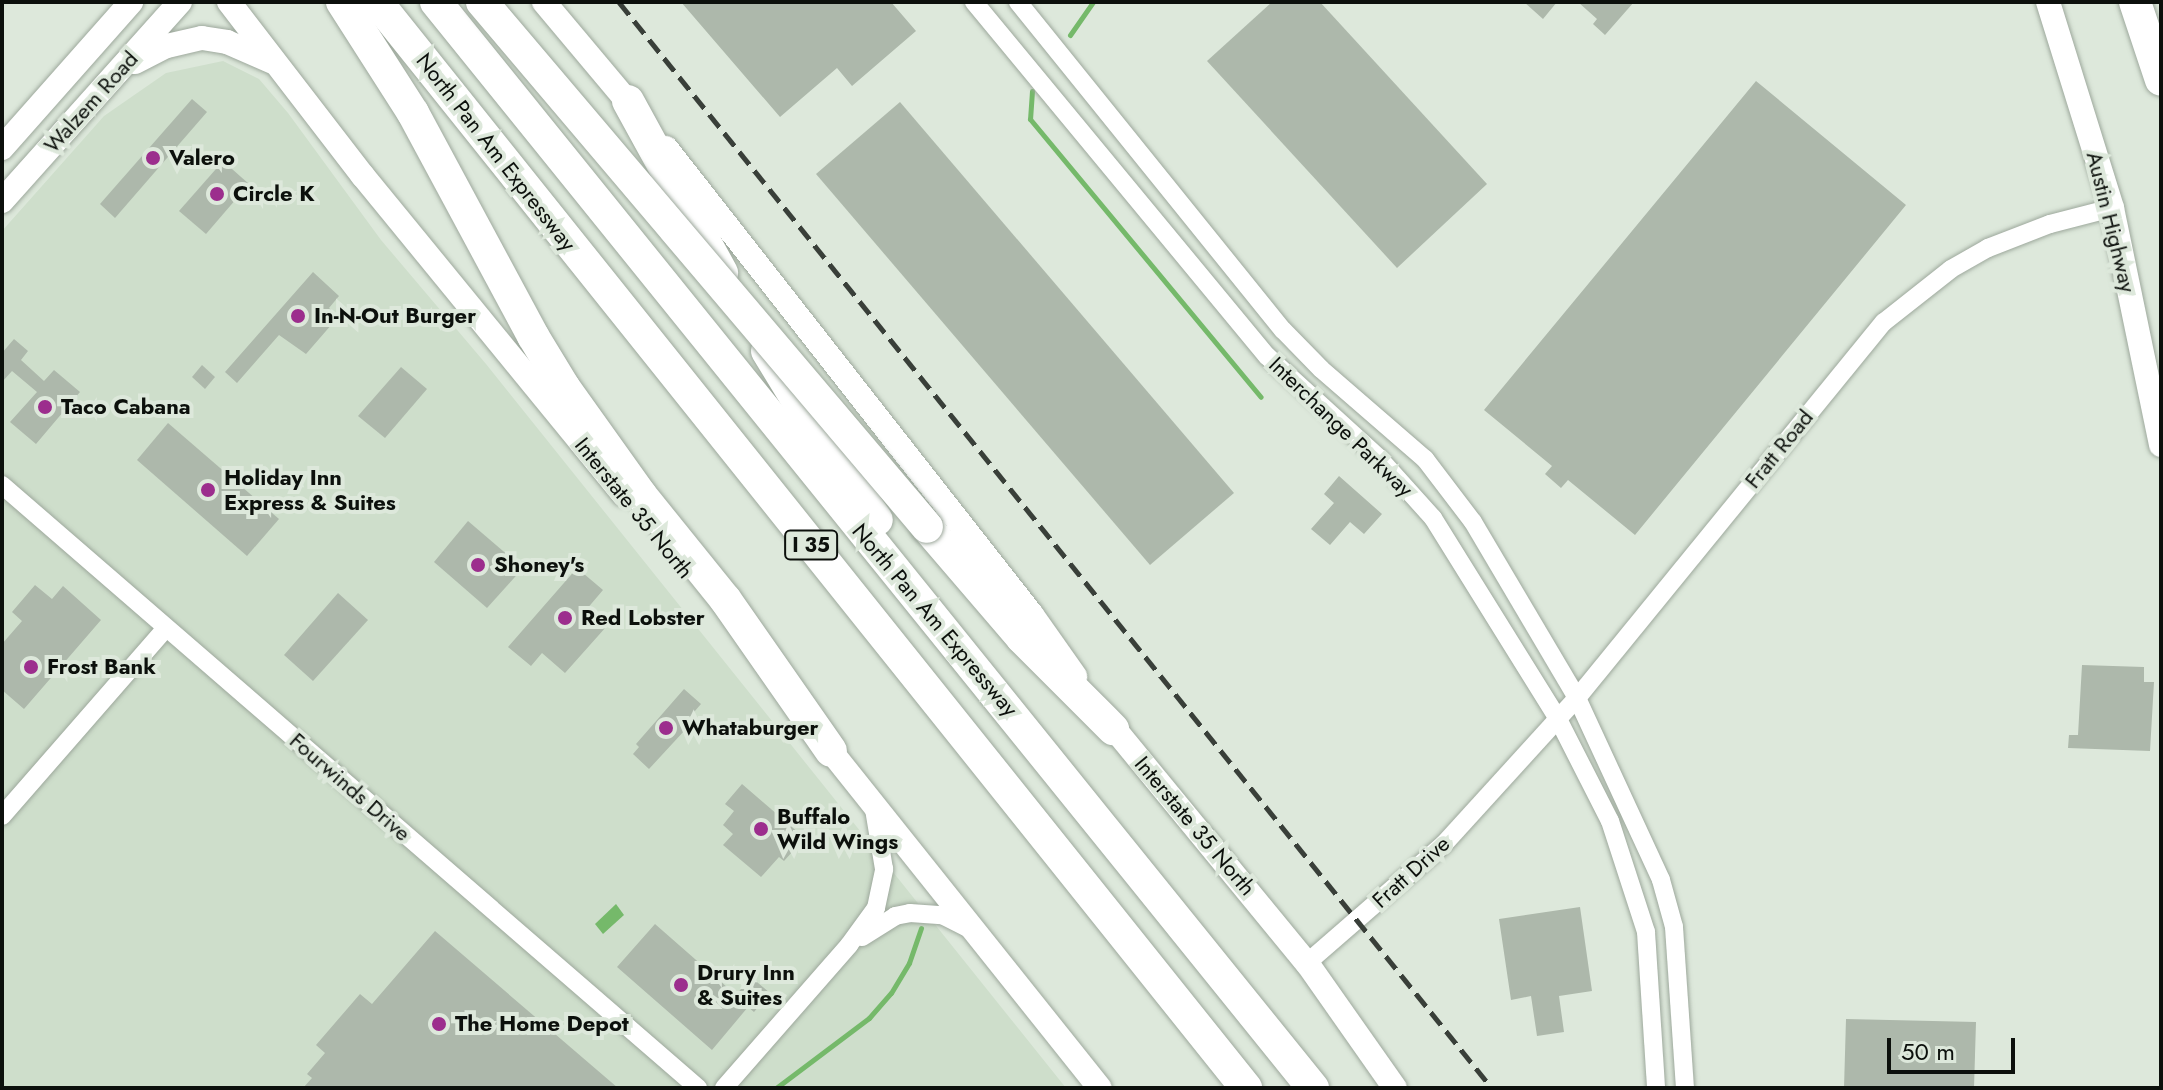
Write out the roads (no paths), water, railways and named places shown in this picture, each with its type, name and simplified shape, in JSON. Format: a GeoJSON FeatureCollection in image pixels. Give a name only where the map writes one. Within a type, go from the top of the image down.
{"type":"FeatureCollection","features":[{"type":"Feature","properties":{"kind":"highway"},"geometry":{"type":"LineString","coordinates":[[342,2],[413,113],[533,336],[564,387],[641,495],[725,599],[831,751]]}},
{"type":"Feature","properties":{"kind":"highway","name":"North Pan Am Expressway"},"geometry":{"type":"LineString","coordinates":[[377,2],[1246,1088]]}},
{"type":"Feature","properties":{"kind":"highway","name":"North Pan Am Expressway"},"geometry":{"type":"LineString","coordinates":[[436,2],[1313,1088]]}},
{"type":"Feature","properties":{"kind":"highway"},"geometry":{"type":"LineString","coordinates":[[482,2],[1022,638],[1113,729]]}},
{"type":"Feature","properties":{"kind":"highway"},"geometry":{"type":"LineString","coordinates":[[2135,2],[2161,80]]}},
{"type":"Feature","properties":{"kind":"highway"},"geometry":{"type":"LineString","coordinates":[[628,101],[779,373],[825,446],[945,605],[1030,734]]}},
{"type":"Feature","properties":{"kind":"main road"},"geometry":{"type":"LineString","coordinates":[[91,48],[114,2]]}},
{"type":"Feature","properties":{"kind":"main road","name":"Walzem Road"},"geometry":{"type":"LineString","coordinates":[[2,148],[131,2]]}},
{"type":"Feature","properties":{"kind":"main road","name":"Walzem Road"},"geometry":{"type":"LineString","coordinates":[[2,201],[180,2]]}},
{"type":"Feature","properties":{"kind":"main road","name":"Interstate 35 North"},"geometry":{"type":"LineString","coordinates":[[229,2],[363,176],[978,932],[1100,1088]]}},
{"type":"Feature","properties":{"kind":"main road"},"geometry":{"type":"LineString","coordinates":[[253,2],[258,27],[275,63]]}},
{"type":"Feature","properties":{"kind":"main road","name":"Interstate 35 North"},"geometry":{"type":"LineString","coordinates":[[544,2],[628,101],[1032,615],[1113,729],[1307,963],[1395,1088]]}},
{"type":"Feature","properties":{"kind":"main road","name":"Austin Highway"},"geometry":{"type":"LineString","coordinates":[[2048,2],[2112,208],[2161,445]]}},
{"type":"Feature","properties":{"kind":"main road"},"geometry":{"type":"LineString","coordinates":[[122,68],[167,46],[202,38],[227,42],[275,63]]}},
{"type":"Feature","properties":{"kind":"street","name":"Interchange Parkway"},"geometry":{"type":"LineString","coordinates":[[974,2],[1267,356],[1379,458],[1433,518],[1558,719],[1610,821],[1646,932],[1656,1088]]}},
{"type":"Feature","properties":{"kind":"street","name":"Interchange Parkway"},"geometry":{"type":"LineString","coordinates":[[1018,2],[1283,330],[1321,369],[1425,459],[1473,522],[1577,698],[1661,880],[1671,916],[1685,1088]]}},
{"type":"Feature","properties":{"kind":"street","name":"Fratt Road"},"geometry":{"type":"LineString","coordinates":[[1509,774],[1577,698],[1884,322],[1939,278],[1988,248],[2050,224],[2112,208]]}},
{"type":"Feature","properties":{"kind":"street","name":"Fourwinds Drive"},"geometry":{"type":"LineString","coordinates":[[2,485],[698,1088]]}},
{"type":"Feature","properties":{"kind":"street"},"geometry":{"type":"LineString","coordinates":[[2,816],[166,628]]}},
{"type":"Feature","properties":{"kind":"street","name":"Fratt Drive"},"geometry":{"type":"LineString","coordinates":[[1307,963],[1444,844],[1509,774]]}},
{"type":"Feature","properties":{"kind":"street"},"geometry":{"type":"LineString","coordinates":[[724,1088],[849,945],[876,908],[882,891],[882,842],[872,802]]}},
{"type":"Feature","properties":{"kind":"street"},"geometry":{"type":"LineString","coordinates":[[849,945],[895,916],[910,913],[942,915],[978,932]]}},
{"type":"Feature","properties":{"kind":"waterway"},"geometry":{"type":"LineString","coordinates":[[1070,35],[1093,2]]}},
{"type":"Feature","properties":{"kind":"waterway"},"geometry":{"type":"LineString","coordinates":[[1032,91],[1030,119],[1261,397]]}},
{"type":"Feature","properties":{"kind":"waterway"},"geometry":{"type":"LineString","coordinates":[[776,1088],[869,1018],[891,993],[909,963],[921,928]]}},
{"type":"Feature","properties":{"kind":"railway"},"geometry":{"type":"LineString","coordinates":[[619,2],[1492,1088]]}},
{"type":"Feature","properties":{"kind":"place","name":"Valero"},"geometry":{"type":"Point","coordinates":[153,158]}},
{"type":"Feature","properties":{"kind":"place","name":"Circle K"},"geometry":{"type":"Point","coordinates":[217,194]}},
{"type":"Feature","properties":{"kind":"place","name":"In-N-Out Burger"},"geometry":{"type":"Point","coordinates":[298,316]}},
{"type":"Feature","properties":{"kind":"place","name":"Taco Cabana"},"geometry":{"type":"Point","coordinates":[45,407]}},
{"type":"Feature","properties":{"kind":"place","name":"Holiday Inn Express & Suites"},"geometry":{"type":"Point","coordinates":[208,490]}},
{"type":"Feature","properties":{"kind":"place","name":"Shoney's"},"geometry":{"type":"Point","coordinates":[478,565]}},
{"type":"Feature","properties":{"kind":"place","name":"Red Lobster"},"geometry":{"type":"Point","coordinates":[565,618]}},
{"type":"Feature","properties":{"kind":"place","name":"Frost Bank"},"geometry":{"type":"Point","coordinates":[31,667]}},
{"type":"Feature","properties":{"kind":"place","name":"Whataburger"},"geometry":{"type":"Point","coordinates":[666,728]}},
{"type":"Feature","properties":{"kind":"place","name":"Buffalo Wild Wings"},"geometry":{"type":"Point","coordinates":[761,829]}},
{"type":"Feature","properties":{"kind":"place","name":"Drury Inn & Suites"},"geometry":{"type":"Point","coordinates":[681,985]}},
{"type":"Feature","properties":{"kind":"place","name":"The Home Depot"},"geometry":{"type":"Point","coordinates":[439,1024]}}]}
